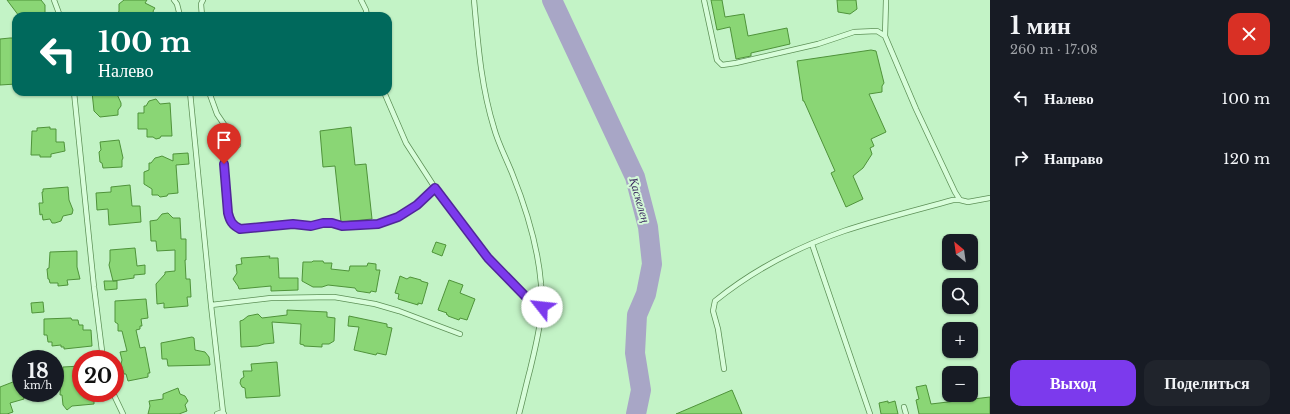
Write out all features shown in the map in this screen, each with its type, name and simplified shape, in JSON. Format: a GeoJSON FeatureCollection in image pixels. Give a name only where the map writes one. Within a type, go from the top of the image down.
{"type":"FeatureCollection","features":[{"type":"Feature","properties":{"kind":"lane"},"geometry":{"type":"LineString","coordinates":[[54,0],[58,12]]}},
{"type":"Feature","properties":{"kind":"lane"},"geometry":{"type":"LineString","coordinates":[[174,0],[177,4],[179,12]]}},
{"type":"Feature","properties":{"kind":"lane"},"geometry":{"type":"LineString","coordinates":[[202,12],[201,4],[203,0]]}},
{"type":"Feature","properties":{"kind":"lane"},"geometry":{"type":"LineString","coordinates":[[361,0],[366,12]]}},
{"type":"Feature","properties":{"kind":"lane"},"geometry":{"type":"LineString","coordinates":[[474,0],[480,64],[486,98],[494,130],[515,182],[537,252],[541,284],[542,310],[539,332],[519,414]]}},
{"type":"Feature","properties":{"kind":"lane"},"geometry":{"type":"LineString","coordinates":[[704,0],[710,34],[717,60],[722,65],[818,44],[854,32],[877,31],[885,36]]}},
{"type":"Feature","properties":{"kind":"lane"},"geometry":{"type":"LineString","coordinates":[[886,0],[885,36],[916,108],[960,200]]}},
{"type":"Feature","properties":{"kind":"lane"},"geometry":{"type":"LineString","coordinates":[[74,96],[102,350]]}},
{"type":"Feature","properties":{"kind":"lane"},"geometry":{"type":"LineString","coordinates":[[190,96],[211,305],[224,413],[217,414]]}},
{"type":"Feature","properties":{"kind":"lane"},"geometry":{"type":"LineString","coordinates":[[210,96],[217,114],[228,128],[238,145]]}},
{"type":"Feature","properties":{"kind":"lane"},"geometry":{"type":"LineString","coordinates":[[386,96],[406,143],[435,188],[488,258],[528,299],[542,310]]}},
{"type":"Feature","properties":{"kind":"lane"},"geometry":{"type":"LineString","coordinates":[[228,128],[223,134],[228,213],[234,226],[240,229],[293,224],[311,226],[323,223],[332,223],[342,226],[378,224],[398,217],[417,205],[435,188]]}},
{"type":"Feature","properties":{"kind":"lane"},"geometry":{"type":"LineString","coordinates":[[724,369],[718,329],[713,311],[715,301],[735,285],[779,259],[843,232],[953,200],[968,202],[990,198]]}},
{"type":"Feature","properties":{"kind":"lane"},"geometry":{"type":"LineString","coordinates":[[812,244],[870,414]]}},
{"type":"Feature","properties":{"kind":"lane"},"geometry":{"type":"LineString","coordinates":[[211,305],[271,298],[334,297],[399,310],[460,334]]}},
{"type":"Feature","properties":{"kind":"lane"},"geometry":{"type":"LineString","coordinates":[[117,402],[123,414]]}},
{"type":"Feature","properties":{"kind":"lane"},"geometry":{"type":"LineString","coordinates":[[904,407],[906,414]]}},
{"type":"Feature","properties":{"kind":"building"},"geometry":{"type":"Polygon","coordinates":[[[7,0],[41,0],[45,5],[45,12],[16,12],[7,0]]]}},
{"type":"Feature","properties":{"kind":"building"},"geometry":{"type":"Polygon","coordinates":[[[124,0],[147,0],[145,3],[155,8],[153,12],[119,12],[119,4],[124,0]]]}},
{"type":"Feature","properties":{"kind":"building"},"geometry":{"type":"Polygon","coordinates":[[[711,0],[722,0],[725,17],[744,14],[748,36],[787,28],[790,44],[751,53],[751,56],[736,59],[730,27],[717,30],[711,0]]]}},
{"type":"Feature","properties":{"kind":"building"},"geometry":{"type":"Polygon","coordinates":[[[837,0],[856,0],[857,9],[850,14],[838,12],[837,0]]]}},
{"type":"Feature","properties":{"kind":"building"},"geometry":{"type":"Polygon","coordinates":[[[12,38],[12,84],[0,85],[0,39],[12,38]]]}},
{"type":"Feature","properties":{"kind":"building"},"geometry":{"type":"Polygon","coordinates":[[[871,50],[876,51],[884,83],[882,86],[882,92],[869,94],[886,132],[871,139],[874,146],[870,148],[872,154],[863,168],[853,176],[863,199],[846,207],[831,173],[835,171],[803,101],[797,61],[871,50]]]}},
{"type":"Feature","properties":{"kind":"building"},"geometry":{"type":"Polygon","coordinates":[[[92,96],[118,96],[121,103],[118,110],[118,115],[100,117],[94,111],[92,96]]]}},
{"type":"Feature","properties":{"kind":"building"},"geometry":{"type":"Polygon","coordinates":[[[156,99],[160,104],[170,103],[172,136],[161,136],[160,138],[156,139],[153,137],[147,137],[147,129],[138,129],[138,113],[144,113],[144,106],[146,106],[149,101],[156,99]]]}},
{"type":"Feature","properties":{"kind":"building"},"geometry":{"type":"Polygon","coordinates":[[[50,127],[50,129],[56,129],[56,142],[64,142],[65,151],[51,154],[51,157],[31,155],[32,131],[37,131],[37,128],[50,127]]]}},
{"type":"Feature","properties":{"kind":"building"},"geometry":{"type":"Polygon","coordinates":[[[351,127],[355,165],[366,164],[372,219],[341,222],[335,166],[323,167],[320,131],[351,127]]]}},
{"type":"Feature","properties":{"kind":"building"},"geometry":{"type":"Polygon","coordinates":[[[119,140],[123,158],[122,167],[103,168],[102,163],[100,162],[100,142],[119,140]]]}},
{"type":"Feature","properties":{"kind":"building"},"geometry":{"type":"Polygon","coordinates":[[[188,153],[189,164],[176,165],[178,193],[160,197],[158,195],[152,195],[152,189],[144,184],[144,172],[149,170],[149,163],[151,163],[155,158],[162,156],[173,161],[173,154],[188,153]]]}},
{"type":"Feature","properties":{"kind":"building"},"geometry":{"type":"Polygon","coordinates":[[[130,185],[132,206],[140,206],[141,222],[109,225],[108,209],[97,210],[96,193],[111,192],[111,187],[130,185]]]}},
{"type":"Feature","properties":{"kind":"building"},"geometry":{"type":"Polygon","coordinates":[[[68,187],[69,200],[73,210],[72,214],[63,216],[61,221],[55,223],[52,223],[50,219],[43,220],[42,214],[40,215],[39,203],[43,203],[43,189],[68,187]]]}},
{"type":"Feature","properties":{"kind":"building"},"geometry":{"type":"Polygon","coordinates":[[[168,213],[173,218],[180,218],[181,239],[186,239],[186,279],[190,279],[191,297],[187,297],[188,306],[164,308],[164,303],[157,304],[156,284],[165,272],[175,271],[175,250],[157,251],[156,241],[151,241],[150,221],[157,220],[162,214],[168,213]]]}},
{"type":"Feature","properties":{"kind":"building"},"geometry":{"type":"Polygon","coordinates":[[[436,242],[446,245],[442,256],[432,252],[436,242]]]}},
{"type":"Feature","properties":{"kind":"building"},"geometry":{"type":"Polygon","coordinates":[[[135,248],[137,266],[145,265],[145,274],[134,275],[134,278],[113,281],[109,265],[110,250],[135,248]]]}},
{"type":"Feature","properties":{"kind":"building"},"geometry":{"type":"Polygon","coordinates":[[[77,251],[77,267],[80,279],[67,280],[68,285],[58,286],[58,283],[50,283],[47,269],[49,268],[50,252],[77,251]]]}},
{"type":"Feature","properties":{"kind":"building"},"geometry":{"type":"Polygon","coordinates":[[[270,256],[269,258],[278,258],[279,278],[298,278],[298,290],[271,291],[271,286],[239,289],[233,279],[237,273],[236,265],[242,264],[241,258],[270,256]]]}},
{"type":"Feature","properties":{"kind":"building"},"geometry":{"type":"Polygon","coordinates":[[[313,261],[332,263],[331,269],[349,271],[350,266],[367,266],[368,263],[376,264],[376,270],[380,270],[376,292],[371,291],[370,293],[357,291],[355,288],[328,285],[313,287],[302,281],[303,262],[313,261]]]}},
{"type":"Feature","properties":{"kind":"building"},"geometry":{"type":"Polygon","coordinates":[[[400,276],[407,279],[410,277],[428,283],[422,304],[418,303],[418,305],[398,299],[399,294],[395,293],[400,276]]]}},
{"type":"Feature","properties":{"kind":"building"},"geometry":{"type":"Polygon","coordinates":[[[449,280],[463,285],[460,293],[475,299],[467,320],[460,318],[459,320],[438,310],[449,280]]]}},
{"type":"Feature","properties":{"kind":"building"},"geometry":{"type":"Polygon","coordinates":[[[104,281],[117,281],[117,289],[105,290],[104,281]]]}},
{"type":"Feature","properties":{"kind":"building"},"geometry":{"type":"Polygon","coordinates":[[[146,299],[148,318],[141,319],[142,326],[140,326],[140,329],[136,330],[140,348],[145,347],[150,373],[148,373],[148,377],[128,381],[126,374],[124,374],[124,351],[127,351],[122,331],[118,331],[118,324],[115,322],[115,301],[146,299]]]}},
{"type":"Feature","properties":{"kind":"building"},"geometry":{"type":"Polygon","coordinates":[[[43,302],[44,312],[32,313],[31,303],[43,302]]]}},
{"type":"Feature","properties":{"kind":"building"},"geometry":{"type":"Polygon","coordinates":[[[287,310],[327,312],[327,317],[335,318],[334,341],[329,344],[322,344],[322,347],[304,346],[300,344],[301,324],[272,322],[274,343],[241,347],[240,321],[248,316],[258,314],[262,318],[287,315],[287,310]]]}},
{"type":"Feature","properties":{"kind":"building"},"geometry":{"type":"Polygon","coordinates":[[[349,316],[387,324],[387,327],[392,328],[386,355],[377,353],[376,355],[354,350],[359,327],[348,326],[349,316]]]}},
{"type":"Feature","properties":{"kind":"building"},"geometry":{"type":"Polygon","coordinates":[[[71,318],[72,320],[78,320],[79,325],[83,325],[83,330],[91,330],[92,346],[64,349],[61,345],[52,346],[52,342],[48,342],[47,335],[44,335],[44,319],[71,318]]]}},
{"type":"Feature","properties":{"kind":"building"},"geometry":{"type":"Polygon","coordinates":[[[192,337],[194,338],[195,350],[205,352],[209,357],[210,365],[168,366],[167,359],[162,359],[161,343],[192,337]]]}},
{"type":"Feature","properties":{"kind":"building"},"geometry":{"type":"Polygon","coordinates":[[[277,362],[280,396],[246,398],[245,388],[242,387],[240,383],[241,379],[244,377],[243,371],[252,371],[251,364],[277,362]]]}},
{"type":"Feature","properties":{"kind":"building"},"geometry":{"type":"Polygon","coordinates":[[[72,366],[72,402],[94,402],[94,404],[72,406],[67,410],[63,402],[64,402],[64,367],[72,366]]]}},
{"type":"Feature","properties":{"kind":"building"},"geometry":{"type":"Polygon","coordinates":[[[12,382],[12,402],[14,402],[10,403],[13,412],[0,414],[0,387],[12,382]]]}},
{"type":"Feature","properties":{"kind":"building"},"geometry":{"type":"Polygon","coordinates":[[[926,385],[931,404],[948,402],[978,402],[978,398],[990,397],[990,414],[919,414],[916,400],[919,399],[916,387],[926,385]]]}},
{"type":"Feature","properties":{"kind":"building"},"geometry":{"type":"Polygon","coordinates":[[[178,388],[180,394],[185,396],[188,401],[185,405],[187,411],[179,414],[148,414],[150,406],[149,401],[163,399],[163,394],[178,388]]]}},
{"type":"Feature","properties":{"kind":"building"},"geometry":{"type":"Polygon","coordinates":[[[732,390],[742,414],[676,414],[732,390]]]}},
{"type":"Feature","properties":{"kind":"building"},"geometry":{"type":"Polygon","coordinates":[[[888,401],[888,403],[895,401],[898,414],[881,414],[879,403],[888,401]]]}},
{"type":"Feature","properties":{"kind":"waterway","name":"Қаскелең"},"geometry":{"type":"LineString","coordinates":[[552,0],[635,177],[648,227],[652,264],[646,294],[637,315],[635,353],[641,390],[636,414]]}},
{"type":"Feature","properties":{"kind":"route"},"geometry":{"type":"LineString","coordinates":[[224,164],[228,213],[234,226],[240,229],[293,224],[311,226],[323,223],[332,223],[342,226],[356,226],[378,224],[398,217],[417,205],[435,188],[488,258],[528,299],[542,310],[542,307]]}}]}
